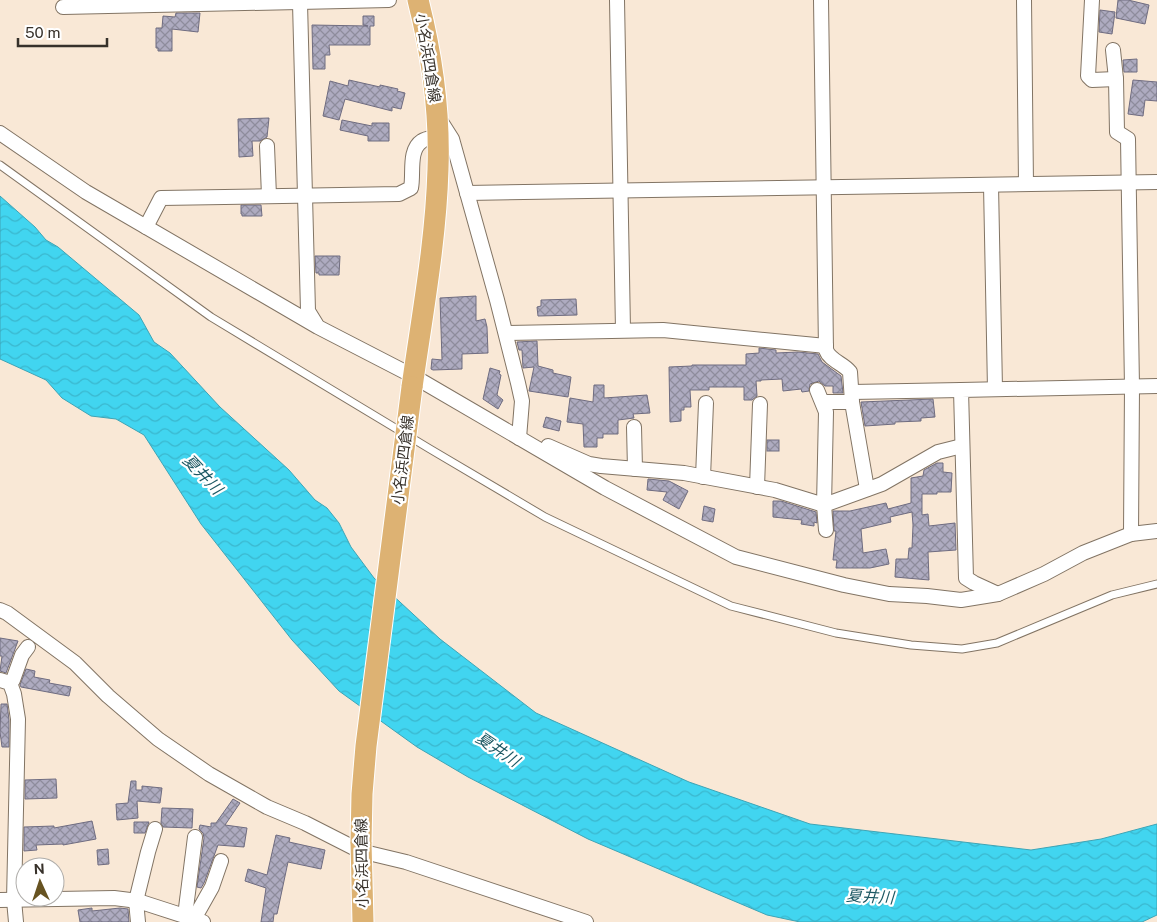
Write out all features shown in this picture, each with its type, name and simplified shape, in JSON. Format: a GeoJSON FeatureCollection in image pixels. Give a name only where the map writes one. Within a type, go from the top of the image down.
{"type":"FeatureCollection","features":[{"type":"Feature","properties":{"kind":"main road","name":"小名浜四倉線"},"geometry":{"type":"LineString","coordinates":[[363,922],[360,847],[366,746],[437,195],[437,114],[431,64],[418,0]]}},
{"type":"Feature","properties":{"kind":"street"},"geometry":{"type":"LineString","coordinates":[[63,4],[177,2],[300,3],[389,0]]}},
{"type":"Feature","properties":{"kind":"street"},"geometry":{"type":"LineString","coordinates":[[617,0],[623,330]]}},
{"type":"Feature","properties":{"kind":"street"},"geometry":{"type":"LineString","coordinates":[[821,0],[826,346],[828,356],[850,372],[852,397],[867,489]]}},
{"type":"Feature","properties":{"kind":"street"},"geometry":{"type":"LineString","coordinates":[[1024,0],[1026,184]]}},
{"type":"Feature","properties":{"kind":"street"},"geometry":{"type":"LineString","coordinates":[[1092,0],[1088,76],[1092,80],[1116,79]]}},
{"type":"Feature","properties":{"kind":"street"},"geometry":{"type":"LineString","coordinates":[[300,3],[308,311],[318,327]]}},
{"type":"Feature","properties":{"kind":"street"},"geometry":{"type":"LineString","coordinates":[[1113,50],[1118,132],[1128,139],[1132,387],[1131,534]]}},
{"type":"Feature","properties":{"kind":"street"},"geometry":{"type":"LineString","coordinates":[[437,114],[452,139],[506,333],[522,401],[523,441]]}},
{"type":"Feature","properties":{"kind":"street"},"geometry":{"type":"LineString","coordinates":[[0,133],[86,192],[413,382],[523,441],[605,488],[736,557],[844,585],[889,594],[960,600],[998,594],[1044,574],[1083,553],[1131,534],[1157,531]]}},
{"type":"Feature","properties":{"kind":"street"},"geometry":{"type":"LineString","coordinates":[[146,227],[161,198],[399,194],[410,188],[416,147],[423,140],[438,137]]}},
{"type":"Feature","properties":{"kind":"street"},"geometry":{"type":"LineString","coordinates":[[267,146],[269,196]]}},
{"type":"Feature","properties":{"kind":"street"},"geometry":{"type":"LineString","coordinates":[[467,193],[1157,182]]}},
{"type":"Feature","properties":{"kind":"street"},"geometry":{"type":"LineString","coordinates":[[991,185],[995,389]]}},
{"type":"Feature","properties":{"kind":"street"},"geometry":{"type":"LineString","coordinates":[[506,333],[663,330],[826,346]]}},
{"type":"Feature","properties":{"kind":"street"},"geometry":{"type":"LineString","coordinates":[[826,530],[824,505],[826,412],[820,396],[852,397],[961,390],[1157,386]]}},
{"type":"Feature","properties":{"kind":"street"},"geometry":{"type":"LineString","coordinates":[[961,390],[966,578],[974,584],[998,594]]}},
{"type":"Feature","properties":{"kind":"street"},"geometry":{"type":"LineString","coordinates":[[703,476],[706,403]]}},
{"type":"Feature","properties":{"kind":"street"},"geometry":{"type":"LineString","coordinates":[[758,487],[760,404]]}},
{"type":"Feature","properties":{"kind":"street"},"geometry":{"type":"LineString","coordinates":[[634,427],[635,469]]}},
{"type":"Feature","properties":{"kind":"street"},"geometry":{"type":"LineString","coordinates":[[523,441],[537,442],[590,464],[703,476],[775,490],[824,505],[882,484],[938,452],[962,446]]}},
{"type":"Feature","properties":{"kind":"street"},"geometry":{"type":"LineString","coordinates":[[0,610],[7,613],[75,664],[108,696],[158,739],[208,774],[267,807],[360,847],[586,922]]}},
{"type":"Feature","properties":{"kind":"street"},"geometry":{"type":"LineString","coordinates":[[16,922],[7,900],[18,719],[14,694],[5,682],[13,680],[22,655],[28,647]]}},
{"type":"Feature","properties":{"kind":"street"},"geometry":{"type":"LineString","coordinates":[[138,922],[136,901],[155,830]]}},
{"type":"Feature","properties":{"kind":"street"},"geometry":{"type":"LineString","coordinates":[[194,919],[195,837]]}},
{"type":"Feature","properties":{"kind":"street"},"geometry":{"type":"LineString","coordinates":[[194,919],[212,887],[221,861]]}},
{"type":"Feature","properties":{"kind":"street"},"geometry":{"type":"LineString","coordinates":[[7,900],[114,898],[136,901],[194,919]]}},
{"type":"Feature","properties":{"kind":"lane"},"geometry":{"type":"LineString","coordinates":[[0,165],[211,317],[545,517],[731,606],[836,633],[910,646],[962,648],[997,643],[1112,595],[1157,584]]}},
{"type":"Feature","properties":{"kind":"water","name":"夏井川"},"geometry":{"type":"Polygon","coordinates":[[[0,196],[35,227],[46,240],[58,247],[139,315],[154,342],[170,353],[220,407],[289,470],[315,500],[327,508],[339,523],[351,547],[374,578],[440,639],[536,713],[689,782],[810,824],[1031,850],[1101,839],[1157,824],[1157,915],[1142,922],[800,922],[767,915],[588,839],[468,777],[417,747],[339,691],[292,640],[201,524],[144,435],[116,419],[91,416],[62,398],[46,380],[0,359],[0,196]]]}},
{"type":"Feature","properties":{"kind":"building"},"geometry":{"type":"Polygon","coordinates":[[[1118,0],[1128,0],[1149,5],[1145,24],[1116,18],[1118,0]]]}},
{"type":"Feature","properties":{"kind":"building"},"geometry":{"type":"Polygon","coordinates":[[[1100,10],[1115,12],[1112,34],[1099,32],[1100,10]]]}},
{"type":"Feature","properties":{"kind":"building"},"geometry":{"type":"Polygon","coordinates":[[[176,13],[200,13],[198,32],[172,29],[172,51],[158,51],[158,48],[156,48],[156,28],[162,28],[163,16],[175,17],[176,13]]]}},
{"type":"Feature","properties":{"kind":"building"},"geometry":{"type":"Polygon","coordinates":[[[363,16],[374,16],[374,26],[370,26],[370,45],[329,45],[330,55],[325,55],[325,69],[313,69],[312,25],[368,26],[363,25],[363,16]]]}},
{"type":"Feature","properties":{"kind":"building"},"geometry":{"type":"Polygon","coordinates":[[[1137,59],[1137,72],[1124,72],[1123,60],[1137,59]]]}},
{"type":"Feature","properties":{"kind":"building"},"geometry":{"type":"Polygon","coordinates":[[[349,80],[398,89],[397,91],[405,93],[401,109],[392,107],[392,111],[345,99],[339,120],[323,116],[330,81],[348,86],[349,80]]]}},
{"type":"Feature","properties":{"kind":"building"},"geometry":{"type":"Polygon","coordinates":[[[1133,80],[1157,82],[1157,101],[1145,100],[1143,116],[1128,114],[1133,80]]]}},
{"type":"Feature","properties":{"kind":"building"},"geometry":{"type":"Polygon","coordinates":[[[269,118],[267,137],[260,141],[252,141],[253,156],[239,157],[238,119],[269,118]]]}},
{"type":"Feature","properties":{"kind":"building"},"geometry":{"type":"Polygon","coordinates":[[[342,120],[372,126],[372,123],[389,123],[389,141],[368,141],[368,136],[340,130],[342,120]]]}},
{"type":"Feature","properties":{"kind":"building"},"geometry":{"type":"Polygon","coordinates":[[[241,205],[261,205],[262,216],[242,216],[241,205]]]}},
{"type":"Feature","properties":{"kind":"building"},"geometry":{"type":"Polygon","coordinates":[[[315,256],[340,256],[339,275],[319,275],[319,273],[316,273],[315,256]]]}},
{"type":"Feature","properties":{"kind":"building"},"geometry":{"type":"Polygon","coordinates":[[[476,296],[476,321],[485,319],[488,353],[462,354],[462,369],[431,369],[432,359],[442,360],[440,298],[476,296]]]}},
{"type":"Feature","properties":{"kind":"building"},"geometry":{"type":"Polygon","coordinates":[[[576,299],[577,315],[538,316],[537,307],[541,306],[541,300],[576,299]]]}},
{"type":"Feature","properties":{"kind":"building"},"geometry":{"type":"Polygon","coordinates":[[[537,341],[538,366],[553,370],[553,373],[571,377],[568,397],[529,391],[534,367],[523,368],[522,350],[519,350],[517,342],[537,341]]]}},
{"type":"Feature","properties":{"kind":"building"},"geometry":{"type":"Polygon","coordinates":[[[759,348],[776,350],[776,353],[798,352],[818,354],[822,362],[841,376],[843,393],[833,393],[833,386],[825,386],[819,381],[810,384],[809,391],[802,392],[801,389],[783,391],[782,379],[756,381],[757,396],[752,400],[744,400],[744,387],[709,387],[709,390],[690,390],[691,407],[684,407],[684,410],[681,410],[681,421],[670,422],[669,367],[746,365],[746,354],[759,353],[759,348]]]}},
{"type":"Feature","properties":{"kind":"building"},"geometry":{"type":"Polygon","coordinates":[[[490,368],[500,371],[499,374],[501,375],[497,395],[503,400],[498,409],[483,399],[490,368]]]}},
{"type":"Feature","properties":{"kind":"building"},"geometry":{"type":"Polygon","coordinates":[[[594,385],[604,385],[604,398],[647,395],[650,413],[633,414],[634,418],[618,420],[618,434],[603,434],[603,438],[597,438],[597,447],[584,447],[583,424],[567,422],[570,398],[593,402],[594,385]]]}},
{"type":"Feature","properties":{"kind":"building"},"geometry":{"type":"Polygon","coordinates":[[[933,399],[935,417],[921,418],[921,421],[865,426],[861,402],[933,399]]]}},
{"type":"Feature","properties":{"kind":"building"},"geometry":{"type":"Polygon","coordinates":[[[546,417],[561,421],[559,431],[543,427],[546,417]]]}},
{"type":"Feature","properties":{"kind":"building"},"geometry":{"type":"Polygon","coordinates":[[[767,440],[779,440],[779,451],[767,451],[767,440]]]}},
{"type":"Feature","properties":{"kind":"building"},"geometry":{"type":"Polygon","coordinates":[[[937,463],[943,463],[943,472],[952,473],[951,492],[922,494],[922,515],[928,514],[929,526],[955,523],[956,550],[928,552],[929,580],[895,577],[896,559],[908,559],[909,548],[912,548],[912,512],[890,517],[891,522],[861,529],[863,553],[886,549],[889,564],[870,568],[836,568],[837,560],[833,560],[836,531],[834,531],[833,511],[850,511],[886,503],[888,509],[911,503],[911,478],[923,476],[924,470],[937,463]]]}},
{"type":"Feature","properties":{"kind":"building"},"geometry":{"type":"Polygon","coordinates":[[[648,479],[669,481],[688,491],[679,509],[663,500],[667,492],[647,490],[648,479]]]}},
{"type":"Feature","properties":{"kind":"building"},"geometry":{"type":"Polygon","coordinates":[[[773,501],[781,501],[816,512],[817,523],[814,522],[814,526],[801,524],[802,520],[773,517],[773,501]]]}},
{"type":"Feature","properties":{"kind":"building"},"geometry":{"type":"Polygon","coordinates":[[[704,506],[715,509],[713,522],[702,520],[704,506]]]}},
{"type":"Feature","properties":{"kind":"building"},"geometry":{"type":"Polygon","coordinates":[[[0,638],[18,641],[6,673],[0,671],[2,656],[0,656],[0,638]]]}},
{"type":"Feature","properties":{"kind":"building"},"geometry":{"type":"Polygon","coordinates":[[[26,669],[35,671],[34,677],[50,680],[49,683],[71,687],[69,696],[21,687],[26,669]]]}},
{"type":"Feature","properties":{"kind":"building"},"geometry":{"type":"Polygon","coordinates":[[[1,704],[7,704],[9,747],[2,747],[0,732],[1,704]]]}},
{"type":"Feature","properties":{"kind":"building"},"geometry":{"type":"Polygon","coordinates":[[[56,779],[57,798],[25,799],[25,780],[56,779]]]}},
{"type":"Feature","properties":{"kind":"building"},"geometry":{"type":"Polygon","coordinates":[[[131,781],[136,781],[136,790],[142,790],[142,786],[162,788],[160,803],[137,801],[138,818],[117,820],[116,804],[128,803],[131,781]]]}},
{"type":"Feature","properties":{"kind":"building"},"geometry":{"type":"Polygon","coordinates":[[[233,799],[240,803],[225,825],[247,828],[244,847],[218,845],[204,883],[201,888],[197,887],[204,838],[203,833],[199,829],[200,825],[211,827],[211,823],[216,823],[233,799]]]}},
{"type":"Feature","properties":{"kind":"building"},"geometry":{"type":"Polygon","coordinates":[[[162,808],[193,809],[192,828],[163,827],[161,823],[162,808]]]}},
{"type":"Feature","properties":{"kind":"building"},"geometry":{"type":"Polygon","coordinates":[[[92,821],[96,839],[63,845],[36,845],[37,850],[24,851],[24,827],[54,826],[54,828],[92,821]]]}},
{"type":"Feature","properties":{"kind":"building"},"geometry":{"type":"Polygon","coordinates":[[[134,822],[149,822],[145,833],[134,833],[134,822]]]}},
{"type":"Feature","properties":{"kind":"building"},"geometry":{"type":"Polygon","coordinates":[[[276,835],[290,838],[289,842],[325,850],[321,869],[288,862],[277,914],[274,914],[273,922],[261,922],[266,888],[245,881],[248,869],[267,875],[276,835]]]}},
{"type":"Feature","properties":{"kind":"building"},"geometry":{"type":"Polygon","coordinates":[[[108,849],[109,864],[98,865],[97,850],[108,849]]]}},
{"type":"Feature","properties":{"kind":"building"},"geometry":{"type":"Polygon","coordinates":[[[92,908],[92,911],[128,909],[129,922],[80,922],[78,910],[92,908]]]}}]}
